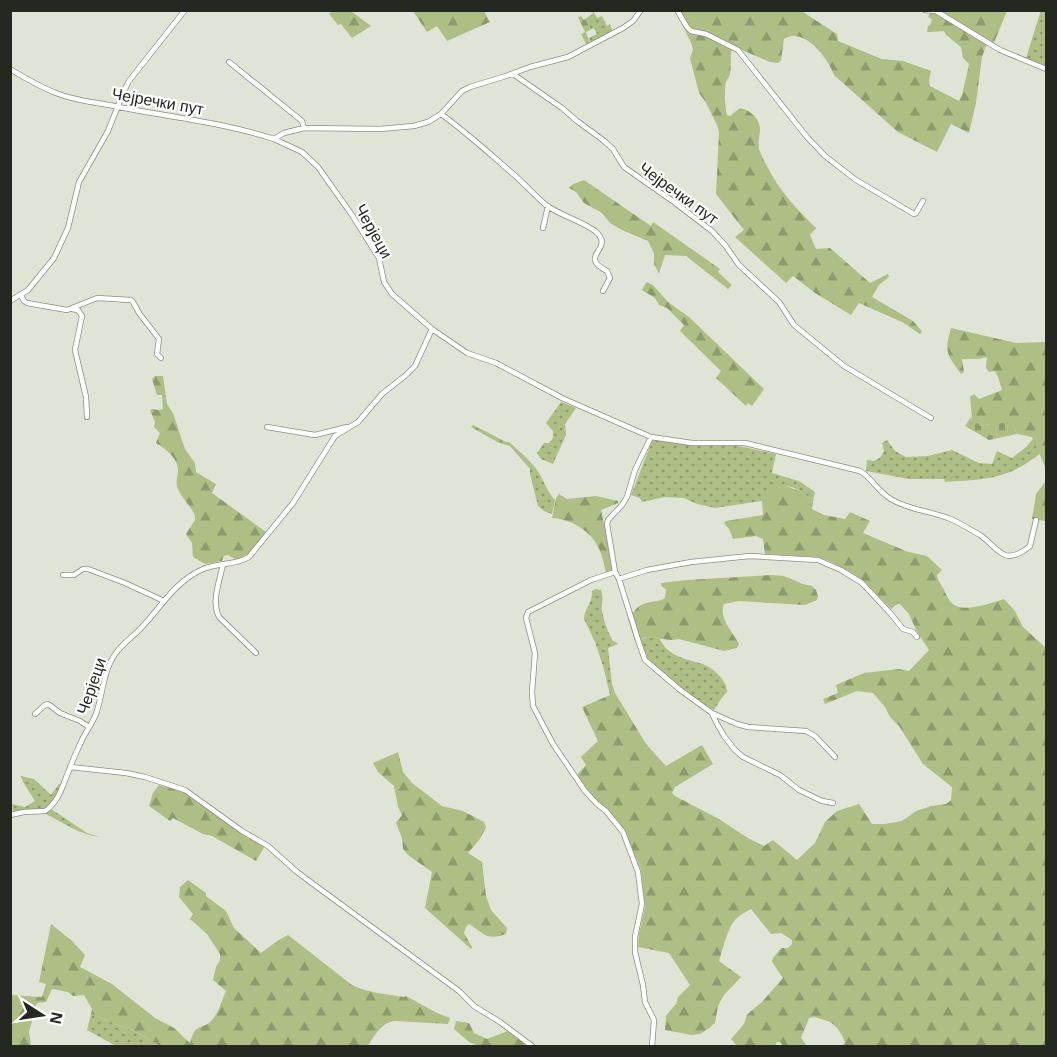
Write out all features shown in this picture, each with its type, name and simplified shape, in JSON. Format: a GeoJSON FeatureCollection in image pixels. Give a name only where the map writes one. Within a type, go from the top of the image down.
{"type":"FeatureCollection","features":[{"type":"Feature","properties":{"kind":"street"},"geometry":{"type":"LineString","coordinates":[[10,301],[28,290],[46,270],[68,228],[79,182],[108,131],[129,81],[185,10]]}},
{"type":"Feature","properties":{"kind":"street"},"geometry":{"type":"LineString","coordinates":[[274,139],[284,133],[304,129],[371,129],[423,124],[441,114],[462,91],[530,67],[568,57],[623,28],[633,21],[641,10]]}},
{"type":"Feature","properties":{"kind":"street"},"geometry":{"type":"LineString","coordinates":[[677,10],[691,32],[706,34],[738,50],[807,137],[842,170],[914,214],[923,201]]}},
{"type":"Feature","properties":{"kind":"street"},"geometry":{"type":"LineString","coordinates":[[925,10],[936,11],[997,49],[1047,69]]}},
{"type":"Feature","properties":{"kind":"street"},"geometry":{"type":"LineString","coordinates":[[229,62],[302,121],[304,129]]}},
{"type":"Feature","properties":{"kind":"street","name":"Чејречки пут"},"geometry":{"type":"LineString","coordinates":[[10,69],[56,93],[88,103],[219,124],[274,139]]}},
{"type":"Feature","properties":{"kind":"street","name":"Чејречки пут"},"geometry":{"type":"LineString","coordinates":[[513,74],[555,102],[603,140],[613,149],[624,167],[712,231],[739,265],[779,302],[794,325],[844,366],[931,418]]}},
{"type":"Feature","properties":{"kind":"street"},"geometry":{"type":"LineString","coordinates":[[441,114],[461,128],[548,206],[590,227],[601,236],[602,242],[595,262],[597,266],[607,271],[610,278],[603,291]]}},
{"type":"Feature","properties":{"kind":"street","name":"Черјеци"},"geometry":{"type":"LineString","coordinates":[[10,815],[42,812],[48,809],[60,794],[70,767],[96,715],[108,669],[120,647],[192,574],[204,568],[240,562],[249,557],[294,503],[331,441],[362,418],[382,394],[415,366],[432,329],[401,304],[386,287],[379,258],[318,167],[302,152],[274,139]]}},
{"type":"Feature","properties":{"kind":"street"},"geometry":{"type":"LineString","coordinates":[[543,228],[548,206]]}},
{"type":"Feature","properties":{"kind":"street"},"geometry":{"type":"LineString","coordinates":[[21,295],[24,300],[34,305],[60,310],[78,310],[82,316],[75,350],[86,397],[87,417]]}},
{"type":"Feature","properties":{"kind":"street"},"geometry":{"type":"LineString","coordinates":[[72,309],[97,298],[131,300],[159,339],[157,354],[160,358]]}},
{"type":"Feature","properties":{"kind":"street"},"geometry":{"type":"LineString","coordinates":[[432,329],[474,356],[496,363],[564,399],[651,437],[692,443],[745,443],[860,471],[891,500],[950,518],[991,543],[1000,553],[1011,556],[1027,549],[1032,542],[1036,520]]}},
{"type":"Feature","properties":{"kind":"street"},"geometry":{"type":"LineString","coordinates":[[267,427],[315,435],[352,426]]}},
{"type":"Feature","properties":{"kind":"street"},"geometry":{"type":"LineString","coordinates":[[651,437],[635,470],[627,497],[607,524],[615,572],[645,660],[712,713],[748,727],[806,731],[815,736],[835,757]]}},
{"type":"Feature","properties":{"kind":"street"},"geometry":{"type":"LineString","coordinates":[[619,579],[647,570],[738,557],[818,560],[862,583],[903,629],[913,632],[917,637]]}},
{"type":"Feature","properties":{"kind":"street"},"geometry":{"type":"LineString","coordinates":[[223,564],[215,610],[219,617],[255,653]]}},
{"type":"Feature","properties":{"kind":"street"},"geometry":{"type":"LineString","coordinates":[[63,575],[74,575],[83,569],[88,569],[164,601]]}},
{"type":"Feature","properties":{"kind":"street"},"geometry":{"type":"LineString","coordinates":[[615,572],[591,580],[534,608],[528,612],[526,618],[535,653],[533,706],[553,744],[585,791],[606,811],[623,832],[638,872],[642,904],[635,937],[635,952],[645,1002],[654,1020],[652,1047]]}},
{"type":"Feature","properties":{"kind":"street","name":"Черјеци"},"geometry":{"type":"LineString","coordinates":[[35,714],[48,704],[60,713],[89,727]]}},
{"type":"Feature","properties":{"kind":"street"},"geometry":{"type":"LineString","coordinates":[[712,713],[724,736],[743,757],[780,775],[799,790],[822,801],[833,803]]}},
{"type":"Feature","properties":{"kind":"street"},"geometry":{"type":"LineString","coordinates":[[70,767],[126,773],[185,790],[242,831],[268,846],[297,872],[532,1047]]}},
{"type":"Feature","properties":{"kind":"green space"},"geometry":{"type":"Polygon","coordinates":[[[333,10],[351,11],[371,26],[352,38],[329,14],[333,10]]]}},
{"type":"Feature","properties":{"kind":"green space"},"geometry":{"type":"Polygon","coordinates":[[[1041,10],[1046,11],[1046,66],[1026,58],[1041,10]]]}},
{"type":"Feature","properties":{"kind":"green space"},"geometry":{"type":"Polygon","coordinates":[[[413,11],[484,11],[490,22],[447,41],[437,26],[427,32],[413,11]]]}},
{"type":"Feature","properties":{"kind":"green space"},"geometry":{"type":"Polygon","coordinates":[[[592,11],[597,18],[602,16],[607,26],[610,24],[613,32],[590,44],[589,38],[597,34],[594,28],[590,30],[585,19],[593,14],[592,11]]]}},
{"type":"Feature","properties":{"kind":"green space"},"geometry":{"type":"Polygon","coordinates":[[[675,11],[802,11],[837,34],[838,41],[882,59],[903,61],[931,71],[930,86],[959,101],[969,64],[963,58],[961,47],[944,31],[927,32],[932,19],[928,17],[931,11],[1007,11],[993,45],[987,43],[982,57],[976,103],[969,133],[951,124],[937,152],[898,132],[834,75],[821,53],[807,40],[792,36],[784,39],[781,60],[778,63],[770,62],[733,46],[732,49],[730,74],[725,89],[727,115],[730,116],[740,108],[757,119],[760,127],[759,147],[762,156],[783,192],[816,228],[810,235],[816,249],[830,248],[870,283],[888,274],[889,277],[879,285],[872,297],[913,321],[922,331],[920,334],[902,322],[859,303],[851,315],[815,293],[793,276],[786,283],[735,237],[744,230],[716,194],[719,132],[699,93],[690,58],[692,45],[675,11]]]}},
{"type":"Feature","properties":{"kind":"green space"},"geometry":{"type":"Polygon","coordinates":[[[581,16],[590,30],[586,32],[590,44],[587,46],[581,34],[585,32],[578,17],[581,16]]]}},
{"type":"Feature","properties":{"kind":"green space"},"geometry":{"type":"Polygon","coordinates":[[[584,180],[651,226],[653,222],[720,269],[718,272],[732,285],[728,289],[686,256],[665,255],[659,274],[654,264],[654,253],[648,241],[610,223],[602,213],[584,203],[576,192],[569,188],[584,180]]]}},
{"type":"Feature","properties":{"kind":"green space"},"geometry":{"type":"Polygon","coordinates":[[[647,282],[653,285],[668,302],[689,317],[764,389],[752,406],[748,403],[746,406],[716,378],[721,371],[680,331],[684,325],[667,308],[659,305],[655,298],[642,290],[647,282]]]}},
{"type":"Feature","properties":{"kind":"green space"},"geometry":{"type":"Polygon","coordinates":[[[951,328],[1016,343],[1046,342],[1046,469],[1032,437],[1017,434],[1013,426],[990,424],[980,426],[978,422],[972,420],[970,397],[974,394],[979,399],[1002,390],[995,371],[989,372],[986,368],[987,357],[962,359],[964,372],[961,374],[948,353],[951,328]]]}},
{"type":"Feature","properties":{"kind":"green space"},"geometry":{"type":"Polygon","coordinates":[[[155,376],[163,376],[167,404],[173,413],[185,449],[195,463],[196,472],[216,484],[212,493],[266,532],[257,545],[242,558],[237,560],[228,555],[224,556],[222,561],[205,564],[193,557],[192,543],[186,534],[195,516],[178,489],[178,467],[174,459],[168,451],[156,443],[160,433],[154,427],[155,422],[150,410],[163,409],[162,395],[157,395],[152,379],[155,376]]]}},
{"type":"Feature","properties":{"kind":"green space"},"geometry":{"type":"Polygon","coordinates":[[[561,402],[576,408],[565,424],[566,435],[553,464],[541,459],[537,453],[544,443],[549,443],[553,438],[553,431],[546,423],[561,402]]]}},
{"type":"Feature","properties":{"kind":"green space"},"geometry":{"type":"Polygon","coordinates":[[[971,417],[980,426],[990,424],[991,420],[1006,417],[1017,434],[989,440],[965,426],[971,417]]]}},
{"type":"Feature","properties":{"kind":"green space"},"geometry":{"type":"Polygon","coordinates":[[[473,425],[509,442],[531,462],[555,500],[552,514],[538,506],[530,469],[510,446],[499,443],[471,427],[473,425]]]}},
{"type":"Feature","properties":{"kind":"green space"},"geometry":{"type":"Polygon","coordinates":[[[653,439],[687,445],[734,445],[776,454],[772,473],[799,481],[815,492],[813,501],[787,486],[775,489],[762,501],[715,508],[684,498],[665,497],[642,502],[640,498],[631,495],[653,439]]]}},
{"type":"Feature","properties":{"kind":"green space"},"geometry":{"type":"Polygon","coordinates":[[[1033,439],[1040,454],[1016,469],[992,478],[945,482],[944,479],[909,479],[866,471],[867,460],[874,461],[881,457],[884,450],[882,443],[887,440],[895,451],[906,457],[928,456],[952,450],[979,463],[992,464],[997,451],[1012,458],[1033,439]]]}},
{"type":"Feature","properties":{"kind":"green space"},"geometry":{"type":"Polygon","coordinates":[[[1046,473],[1046,521],[1032,519],[1036,494],[1045,482],[1046,473]]]}},
{"type":"Feature","properties":{"kind":"green space"},"geometry":{"type":"Polygon","coordinates":[[[786,486],[802,492],[813,501],[812,509],[824,515],[845,519],[850,512],[870,521],[863,533],[908,552],[927,556],[942,570],[937,575],[938,580],[949,600],[958,607],[977,606],[1004,599],[1015,611],[1023,627],[1046,648],[1046,1046],[843,1046],[845,1042],[835,1025],[813,1017],[809,1018],[801,1038],[807,1046],[783,1046],[777,1042],[775,1046],[737,1046],[731,1039],[744,1024],[747,1015],[783,978],[772,962],[773,958],[781,948],[788,948],[792,944],[792,940],[781,933],[771,934],[751,909],[734,921],[724,944],[719,961],[741,977],[724,995],[718,1006],[715,1023],[700,1034],[691,1035],[665,1030],[666,1016],[676,1004],[678,997],[690,985],[669,953],[638,947],[645,907],[641,870],[624,829],[608,809],[598,803],[577,775],[586,765],[581,757],[598,741],[582,707],[615,693],[646,744],[666,766],[702,745],[713,764],[675,787],[672,793],[764,846],[773,840],[797,860],[815,843],[825,822],[837,811],[859,804],[872,824],[885,824],[902,821],[916,811],[946,804],[951,800],[952,787],[923,764],[899,726],[873,693],[857,691],[825,704],[823,699],[838,693],[836,685],[864,673],[899,669],[909,671],[929,650],[909,614],[899,603],[891,609],[864,581],[829,561],[818,557],[765,554],[763,539],[756,536],[733,539],[724,523],[763,515],[762,501],[772,490],[786,486]]]}},
{"type":"Feature","properties":{"kind":"green space"},"geometry":{"type":"Polygon","coordinates":[[[559,494],[567,499],[596,496],[618,501],[601,510],[614,571],[606,573],[599,548],[584,530],[572,523],[552,518],[559,494]]]}},
{"type":"Feature","properties":{"kind":"green space"},"geometry":{"type":"Polygon","coordinates":[[[784,576],[812,586],[816,590],[817,600],[805,605],[739,601],[724,604],[725,620],[739,644],[737,648],[724,651],[679,639],[647,637],[635,641],[628,619],[641,605],[665,598],[666,589],[661,583],[784,576]]]}},
{"type":"Feature","properties":{"kind":"green space"},"geometry":{"type":"Polygon","coordinates":[[[601,590],[602,593],[602,611],[608,631],[613,641],[618,644],[608,648],[615,693],[610,695],[595,642],[584,619],[592,591],[601,590]]]}},
{"type":"Feature","properties":{"kind":"green space"},"geometry":{"type":"Polygon","coordinates":[[[647,637],[659,638],[675,655],[703,664],[716,672],[725,684],[727,692],[714,710],[688,693],[648,660],[640,640],[647,637]]]}},
{"type":"Feature","properties":{"kind":"green space"},"geometry":{"type":"Polygon","coordinates":[[[398,752],[403,772],[412,783],[442,806],[463,811],[484,822],[486,827],[480,839],[468,853],[482,862],[486,896],[491,910],[507,928],[506,934],[490,937],[469,924],[464,933],[471,949],[425,908],[432,872],[403,849],[402,838],[396,823],[402,815],[394,786],[378,772],[373,763],[398,752]]]}},
{"type":"Feature","properties":{"kind":"green space"},"geometry":{"type":"Polygon","coordinates":[[[21,776],[34,779],[51,795],[59,784],[62,784],[53,800],[44,808],[13,813],[12,804],[25,807],[35,801],[21,776]]]}},
{"type":"Feature","properties":{"kind":"green space"},"geometry":{"type":"Polygon","coordinates":[[[159,785],[185,792],[265,846],[256,861],[212,836],[203,834],[173,818],[170,821],[149,806],[153,793],[159,785]]]}},
{"type":"Feature","properties":{"kind":"green space"},"geometry":{"type":"Polygon","coordinates":[[[51,809],[87,833],[100,837],[78,831],[44,813],[51,809]]]}},
{"type":"Feature","properties":{"kind":"green space"},"geometry":{"type":"Polygon","coordinates":[[[188,880],[226,911],[234,928],[261,953],[288,935],[352,985],[377,993],[406,996],[450,1018],[448,1024],[390,1022],[379,1030],[368,1046],[159,1046],[138,1033],[91,1014],[92,1009],[84,995],[73,996],[68,992],[52,989],[46,1002],[37,1003],[29,1032],[31,1046],[11,1046],[11,995],[42,997],[46,984],[39,982],[51,924],[85,955],[80,967],[112,984],[155,1018],[174,1028],[190,1043],[195,1031],[213,1019],[226,991],[213,980],[220,954],[207,934],[190,919],[193,914],[179,897],[180,887],[188,880]]]}},
{"type":"Feature","properties":{"kind":"green space"},"geometry":{"type":"Polygon","coordinates":[[[91,1014],[138,1033],[159,1046],[116,1046],[87,1030],[91,1014]]]}},
{"type":"Feature","properties":{"kind":"green space"},"geometry":{"type":"Polygon","coordinates":[[[456,1021],[469,1023],[474,1033],[487,1039],[508,1031],[530,1046],[478,1046],[469,1042],[454,1029],[456,1021]]]}}]}
